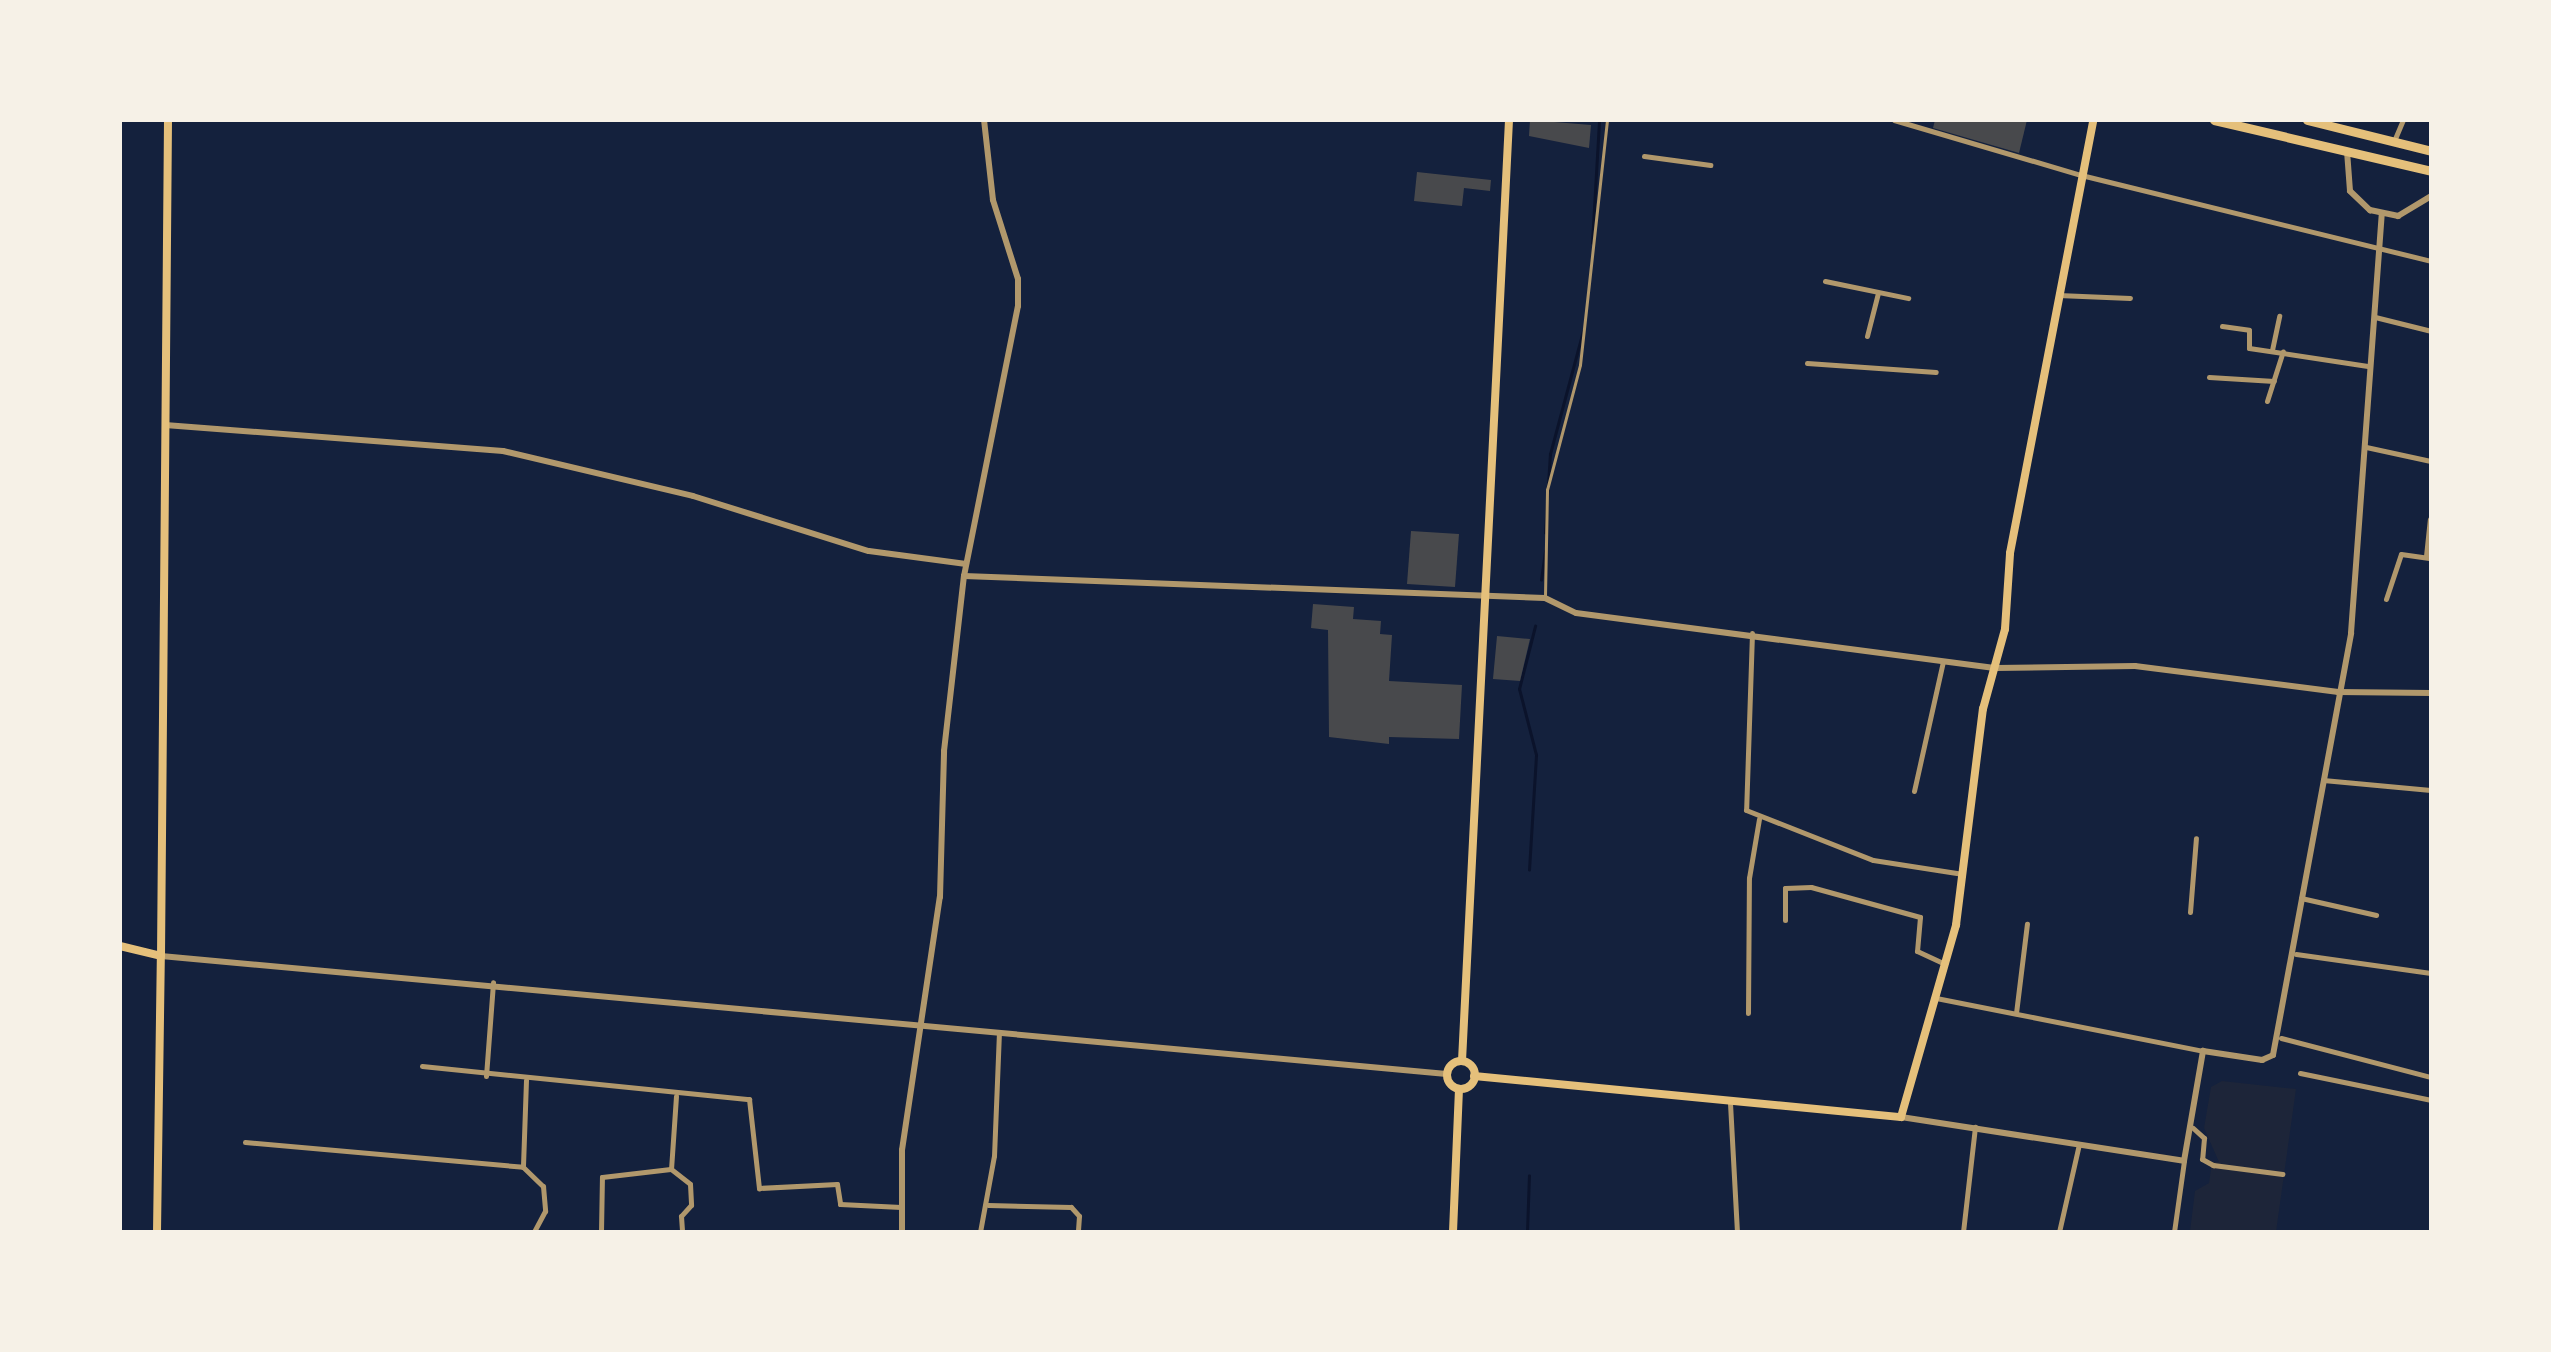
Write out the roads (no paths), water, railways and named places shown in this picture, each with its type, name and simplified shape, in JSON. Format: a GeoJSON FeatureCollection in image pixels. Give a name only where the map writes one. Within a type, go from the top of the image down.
{"type":"FeatureCollection","features":[{"type":"Feature","properties":{"kind":"highway"},"geometry":{"type":"LineString","coordinates":[[2214,120],[2431,171]]}},
{"type":"Feature","properties":{"kind":"highway"},"geometry":{"type":"LineString","coordinates":[[2308,120],[2431,150]]}},
{"type":"Feature","properties":{"kind":"main road"},"geometry":{"type":"LineString","coordinates":[[157,1232],[168,120]]}},
{"type":"Feature","properties":{"kind":"main road"},"geometry":{"type":"LineString","coordinates":[[1509,120],[1462,1061],[1474,1076],[1900,1117],[1945,964],[1963,874],[1984,709],[1996,668],[2058,295],[2094,120]]}},
{"type":"Feature","properties":{"kind":"main road"},"geometry":{"type":"LineString","coordinates":[[120,946],[160,956]]}},
{"type":"Feature","properties":{"kind":"main road"},"geometry":{"type":"LineString","coordinates":[[1452,1232],[1460,1088],[1447,1074],[1462,1061]]}},
{"type":"Feature","properties":{"kind":"main road"},"geometry":{"type":"LineString","coordinates":[[1460,1088],[1474,1076]]}},
{"type":"Feature","properties":{"kind":"street"},"geometry":{"type":"LineString","coordinates":[[902,1232],[901,1207],[920,1025],[940,898],[944,750],[964,576],[1018,306],[1018,279],[993,200],[984,120]]}},
{"type":"Feature","properties":{"kind":"street"},"geometry":{"type":"LineString","coordinates":[[1894,120],[2080,174],[2431,261]]}},
{"type":"Feature","properties":{"kind":"street"},"geometry":{"type":"LineString","coordinates":[[2394,141],[2403,120]]}},
{"type":"Feature","properties":{"kind":"street"},"geometry":{"type":"LineString","coordinates":[[2347,150],[2350,191],[2382,215],[2414,212],[2431,196]]}},
{"type":"Feature","properties":{"kind":"street"},"geometry":{"type":"LineString","coordinates":[[1644,156],[1710,164]]}},
{"type":"Feature","properties":{"kind":"street"},"geometry":{"type":"LineString","coordinates":[[1933,998],[2262,1060],[2280,1038],[2296,954],[2300,897],[2350,633],[2382,215]]}},
{"type":"Feature","properties":{"kind":"street"},"geometry":{"type":"LineString","coordinates":[[1825,281],[1908,298]]}},
{"type":"Feature","properties":{"kind":"street"},"geometry":{"type":"LineString","coordinates":[[1868,336],[1878,293]]}},
{"type":"Feature","properties":{"kind":"street"},"geometry":{"type":"LineString","coordinates":[[2058,295],[2130,298]]}},
{"type":"Feature","properties":{"kind":"street"},"geometry":{"type":"LineString","coordinates":[[2272,350],[2279,316]]}},
{"type":"Feature","properties":{"kind":"street"},"geometry":{"type":"LineString","coordinates":[[2372,316],[2431,331]]}},
{"type":"Feature","properties":{"kind":"street"},"geometry":{"type":"LineString","coordinates":[[2222,326],[2249,330],[2249,348],[2368,366]]}},
{"type":"Feature","properties":{"kind":"street"},"geometry":{"type":"LineString","coordinates":[[2267,401],[2283,351]]}},
{"type":"Feature","properties":{"kind":"street"},"geometry":{"type":"LineString","coordinates":[[1807,362],[1936,372]]}},
{"type":"Feature","properties":{"kind":"street"},"geometry":{"type":"LineString","coordinates":[[2209,376],[2274,381]]}},
{"type":"Feature","properties":{"kind":"street"},"geometry":{"type":"LineString","coordinates":[[165,425],[503,451],[693,496],[869,550],[966,564]]}},
{"type":"Feature","properties":{"kind":"street"},"geometry":{"type":"LineString","coordinates":[[2363,446],[2431,461]]}},
{"type":"Feature","properties":{"kind":"street"},"geometry":{"type":"LineString","coordinates":[[2386,599],[2402,554],[2429,558],[2430,519]]}},
{"type":"Feature","properties":{"kind":"street"},"geometry":{"type":"LineString","coordinates":[[964,576],[1488,593],[1545,598],[1576,613],[1752,633],[1996,668],[2135,666],[2338,692],[2431,693]]}},
{"type":"Feature","properties":{"kind":"street"},"geometry":{"type":"LineString","coordinates":[[1752,633],[1746,810],[1759,819],[1873,860],[1963,874]]}},
{"type":"Feature","properties":{"kind":"street"},"geometry":{"type":"LineString","coordinates":[[1914,791],[1944,661]]}},
{"type":"Feature","properties":{"kind":"street"},"geometry":{"type":"LineString","coordinates":[[2323,780],[2431,790]]}},
{"type":"Feature","properties":{"kind":"street"},"geometry":{"type":"LineString","coordinates":[[1748,1013],[1749,878],[1759,819]]}},
{"type":"Feature","properties":{"kind":"street"},"geometry":{"type":"LineString","coordinates":[[2190,912],[2196,838]]}},
{"type":"Feature","properties":{"kind":"street"},"geometry":{"type":"LineString","coordinates":[[1785,920],[1785,888],[1811,887],[1922,919],[1917,952],[1945,964]]}},
{"type":"Feature","properties":{"kind":"street"},"geometry":{"type":"LineString","coordinates":[[2300,897],[2376,915]]}},
{"type":"Feature","properties":{"kind":"street"},"geometry":{"type":"LineString","coordinates":[[2016,1012],[2027,924]]}},
{"type":"Feature","properties":{"kind":"street"},"geometry":{"type":"LineString","coordinates":[[2296,954],[2431,973]]}},
{"type":"Feature","properties":{"kind":"street"},"geometry":{"type":"LineString","coordinates":[[160,956],[493,982],[1447,1074]]}},
{"type":"Feature","properties":{"kind":"street"},"geometry":{"type":"LineString","coordinates":[[486,1076],[493,982]]}},
{"type":"Feature","properties":{"kind":"street"},"geometry":{"type":"LineString","coordinates":[[980,1232],[988,1205],[999,1033]]}},
{"type":"Feature","properties":{"kind":"street"},"geometry":{"type":"LineString","coordinates":[[2280,1038],[2431,1077]]}},
{"type":"Feature","properties":{"kind":"street"},"geometry":{"type":"LineString","coordinates":[[2174,1232],[2202,1051]]}},
{"type":"Feature","properties":{"kind":"street"},"geometry":{"type":"LineString","coordinates":[[422,1066],[676,1096],[752,1100],[759,1188],[838,1184],[840,1204],[901,1207]]}},
{"type":"Feature","properties":{"kind":"street"},"geometry":{"type":"LineString","coordinates":[[2300,1073],[2431,1100]]}},
{"type":"Feature","properties":{"kind":"street"},"geometry":{"type":"LineString","coordinates":[[523,1166],[526,1080]]}},
{"type":"Feature","properties":{"kind":"street"},"geometry":{"type":"LineString","coordinates":[[671,1169],[676,1096]]}},
{"type":"Feature","properties":{"kind":"street"},"geometry":{"type":"LineString","coordinates":[[1730,1103],[1737,1232]]}},
{"type":"Feature","properties":{"kind":"street"},"geometry":{"type":"LineString","coordinates":[[1900,1117],[2184,1161]]}},
{"type":"Feature","properties":{"kind":"street"},"geometry":{"type":"LineString","coordinates":[[1963,1232],[1976,1127]]}},
{"type":"Feature","properties":{"kind":"street"},"geometry":{"type":"LineString","coordinates":[[2193,1128],[2204,1138],[2202,1159],[2213,1165],[2282,1174]]}},
{"type":"Feature","properties":{"kind":"street"},"geometry":{"type":"LineString","coordinates":[[245,1142],[523,1166],[543,1186],[546,1210],[534,1232]]}},
{"type":"Feature","properties":{"kind":"street"},"geometry":{"type":"LineString","coordinates":[[2059,1232],[2079,1144]]}},
{"type":"Feature","properties":{"kind":"street"},"geometry":{"type":"LineString","coordinates":[[601,1232],[602,1177],[671,1169],[690,1184],[682,1232]]}},
{"type":"Feature","properties":{"kind":"street"},"geometry":{"type":"LineString","coordinates":[[988,1205],[1071,1207],[1079,1216],[1078,1232]]}},
{"type":"Feature","properties":{"kind":"lane"},"geometry":{"type":"LineString","coordinates":[[1545,598],[1547,490],[1580,365],[1607,120]]}},
{"type":"Feature","properties":{"kind":"waterway"},"geometry":{"type":"LineString","coordinates":[[1592,243],[1599,120]]}},
{"type":"Feature","properties":{"kind":"waterway"},"geometry":{"type":"LineString","coordinates":[[1545,533],[1550,454],[1583,331]]}},
{"type":"Feature","properties":{"kind":"waterway"},"geometry":{"type":"LineString","coordinates":[[1541,580],[1545,551]]}},
{"type":"Feature","properties":{"kind":"waterway"},"geometry":{"type":"LineString","coordinates":[[1529,870],[1536,755],[1519,689],[1535,626]]}},
{"type":"Feature","properties":{"kind":"waterway"},"geometry":{"type":"LineString","coordinates":[[1527,1232],[1529,1176]]}}]}
